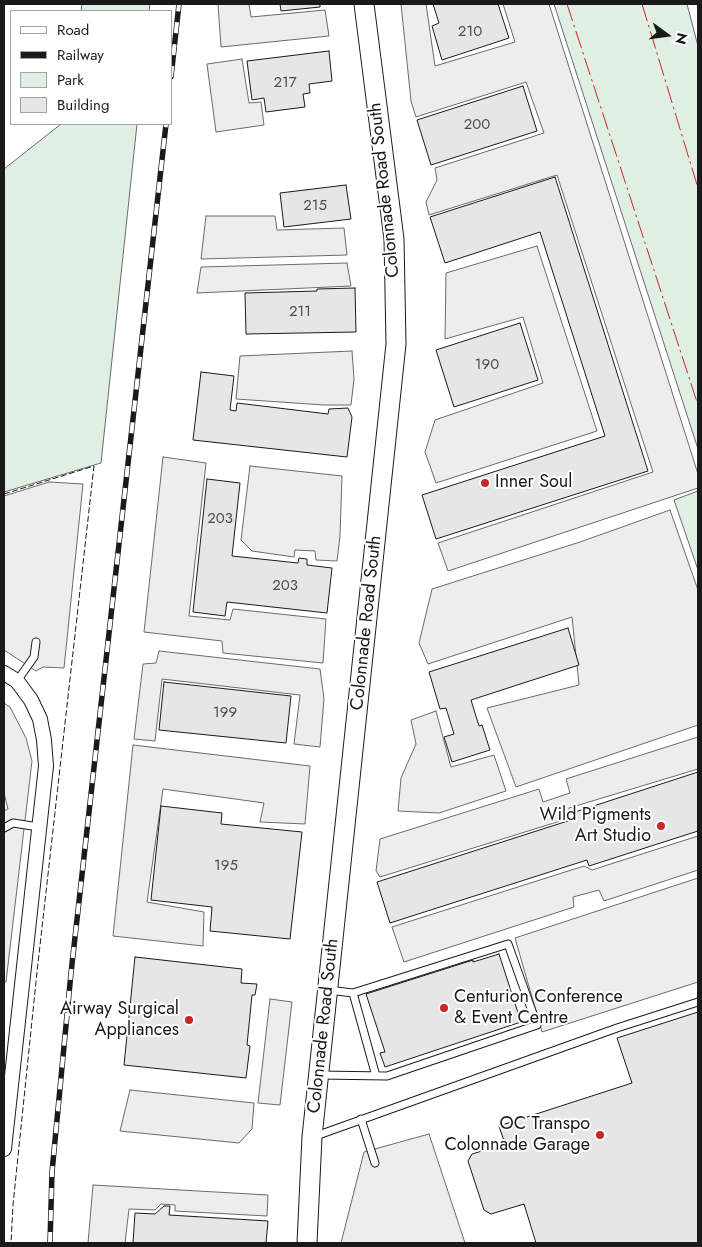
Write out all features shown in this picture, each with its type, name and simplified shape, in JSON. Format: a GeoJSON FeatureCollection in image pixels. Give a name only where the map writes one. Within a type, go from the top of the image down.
{"type":"FeatureCollection","features":[{"type":"Feature","properties":{"kind":"street","name":"Colonnade Road South"},"geometry":{"type":"LineString","coordinates":[[307,1243],[312,1137],[396,344],[394,238],[364,4]]}},
{"type":"Feature","properties":{"kind":"street"},"geometry":{"type":"LineString","coordinates":[[4,674],[17,682],[31,700],[40,719],[46,766],[4,1149]]}},
{"type":"Feature","properties":{"kind":"lane"},"geometry":{"type":"LineString","coordinates":[[17,682],[34,657],[36,642]]}},
{"type":"Feature","properties":{"kind":"lane"},"geometry":{"type":"LineString","coordinates":[[4,828],[13,824],[39,827]]}},
{"type":"Feature","properties":{"kind":"lane"},"geometry":{"type":"LineString","coordinates":[[319,1075],[387,1076],[537,1025],[508,944],[353,993],[328,990]]}},
{"type":"Feature","properties":{"kind":"lane"},"geometry":{"type":"LineString","coordinates":[[353,993],[376,1076]]}},
{"type":"Feature","properties":{"kind":"lane"},"geometry":{"type":"LineString","coordinates":[[312,1137],[617,1028],[698,1002]]}},
{"type":"Feature","properties":{"kind":"lane"},"geometry":{"type":"LineString","coordinates":[[361,1119],[375,1163]]}},
{"type":"Feature","properties":{"kind":"green space"},"geometry":{"type":"Polygon","coordinates":[[[82,4],[150,4],[149,10],[81,10],[82,4]]]}},
{"type":"Feature","properties":{"kind":"green space"},"geometry":{"type":"Polygon","coordinates":[[[554,4],[687,4],[698,46],[698,449],[554,4]]]}},
{"type":"Feature","properties":{"kind":"green space"},"geometry":{"type":"Polygon","coordinates":[[[60,125],[137,125],[101,463],[4,492],[4,169],[60,125]]]}},
{"type":"Feature","properties":{"kind":"green space"},"geometry":{"type":"Polygon","coordinates":[[[698,491],[698,570],[674,500],[698,491]]]}},
{"type":"Feature","properties":{"kind":"shaded area"},"geometry":{"type":"Polygon","coordinates":[[[218,4],[249,4],[251,17],[325,10],[329,36],[221,47],[218,4]]]}},
{"type":"Feature","properties":{"kind":"shaded area"},"geometry":{"type":"Polygon","coordinates":[[[401,4],[426,4],[435,66],[515,42],[503,4],[549,4],[698,474],[698,488],[448,571],[438,543],[653,472],[557,175],[429,215],[426,202],[437,180],[435,168],[544,133],[526,82],[416,117],[411,101],[401,4]]]}},
{"type":"Feature","properties":{"kind":"shaded area"},"geometry":{"type":"Polygon","coordinates":[[[242,59],[249,103],[261,102],[264,125],[216,132],[207,64],[242,59]]]}},
{"type":"Feature","properties":{"kind":"shaded area"},"geometry":{"type":"Polygon","coordinates":[[[206,216],[275,216],[277,230],[344,228],[347,255],[201,259],[206,216]]]}},
{"type":"Feature","properties":{"kind":"shaded area"},"geometry":{"type":"Polygon","coordinates":[[[537,246],[597,431],[436,483],[425,452],[435,420],[543,383],[523,317],[445,339],[446,273],[537,246]]]}},
{"type":"Feature","properties":{"kind":"shaded area"},"geometry":{"type":"Polygon","coordinates":[[[347,263],[351,286],[197,293],[201,267],[347,263]]]}},
{"type":"Feature","properties":{"kind":"shaded area"},"geometry":{"type":"Polygon","coordinates":[[[352,351],[354,379],[351,405],[236,399],[240,356],[352,351]]]}},
{"type":"Feature","properties":{"kind":"shaded area"},"geometry":{"type":"Polygon","coordinates":[[[163,457],[206,463],[189,616],[230,620],[233,609],[326,619],[323,663],[223,653],[222,641],[144,632],[163,457]]]}},
{"type":"Feature","properties":{"kind":"shaded area"},"geometry":{"type":"Polygon","coordinates":[[[250,466],[342,476],[340,536],[337,561],[316,560],[315,551],[295,550],[294,557],[252,551],[241,540],[250,466]]]}},
{"type":"Feature","properties":{"kind":"shaded area"},"geometry":{"type":"Polygon","coordinates":[[[49,482],[83,484],[64,668],[43,667],[36,671],[4,650],[4,496],[49,482]]]}},
{"type":"Feature","properties":{"kind":"shaded area"},"geometry":{"type":"Polygon","coordinates":[[[670,510],[698,590],[698,725],[516,787],[487,708],[579,685],[572,617],[428,664],[419,643],[432,589],[580,542],[670,510]]]}},
{"type":"Feature","properties":{"kind":"shaded area"},"geometry":{"type":"Polygon","coordinates":[[[159,651],[320,669],[324,699],[320,747],[294,744],[300,695],[162,679],[155,741],[134,739],[143,664],[156,663],[159,651]]]}},
{"type":"Feature","properties":{"kind":"shaded area"},"geometry":{"type":"Polygon","coordinates":[[[4,703],[10,707],[26,738],[32,761],[6,982],[4,982],[4,811],[8,809],[4,793],[4,703]]]}},
{"type":"Feature","properties":{"kind":"shaded area"},"geometry":{"type":"Polygon","coordinates":[[[436,711],[451,767],[494,755],[506,791],[439,813],[398,811],[401,778],[416,744],[411,720],[436,711]]]}},
{"type":"Feature","properties":{"kind":"shaded area"},"geometry":{"type":"Polygon","coordinates":[[[698,737],[698,769],[569,808],[570,818],[380,877],[376,871],[380,839],[539,789],[543,802],[570,793],[566,779],[698,737]]]}},
{"type":"Feature","properties":{"kind":"shaded area"},"geometry":{"type":"Polygon","coordinates":[[[133,745],[310,766],[305,824],[260,822],[264,803],[163,789],[147,902],[204,912],[203,946],[113,936],[133,745]]]}},
{"type":"Feature","properties":{"kind":"shaded area"},"geometry":{"type":"Polygon","coordinates":[[[698,836],[698,870],[604,901],[599,890],[573,897],[574,907],[404,962],[392,927],[584,866],[592,870],[698,836]]]}},
{"type":"Feature","properties":{"kind":"shaded area"},"geometry":{"type":"Polygon","coordinates":[[[698,878],[698,982],[542,1032],[515,938],[698,878]]]}},
{"type":"Feature","properties":{"kind":"shaded area"},"geometry":{"type":"Polygon","coordinates":[[[270,999],[292,1002],[280,1105],[258,1103],[270,999]]]}},
{"type":"Feature","properties":{"kind":"shaded area"},"geometry":{"type":"Polygon","coordinates":[[[130,1090],[254,1103],[252,1129],[239,1143],[120,1131],[130,1090]]]}},
{"type":"Feature","properties":{"kind":"shaded area"},"geometry":{"type":"Polygon","coordinates":[[[429,1134],[465,1243],[341,1243],[364,1152],[429,1134]]]}},
{"type":"Feature","properties":{"kind":"shaded area"},"geometry":{"type":"Polygon","coordinates":[[[93,1185],[268,1195],[267,1216],[175,1211],[175,1205],[161,1204],[155,1210],[129,1209],[125,1243],[88,1243],[93,1185]]]}},
{"type":"Feature","properties":{"kind":"building"},"geometry":{"type":"Polygon","coordinates":[[[280,4],[320,4],[320,7],[281,11],[280,4]]]}},
{"type":"Feature","properties":{"kind":"building"},"geometry":{"type":"Polygon","coordinates":[[[433,4],[498,4],[509,38],[442,60],[432,26],[439,23],[433,4]]]}},
{"type":"Feature","properties":{"kind":"building"},"geometry":{"type":"Polygon","coordinates":[[[329,51],[332,81],[309,84],[310,93],[303,94],[305,107],[266,112],[264,98],[252,100],[247,61],[329,51]]]}},
{"type":"Feature","properties":{"kind":"building"},"geometry":{"type":"Polygon","coordinates":[[[523,86],[537,131],[431,165],[417,120],[523,86]]]}},
{"type":"Feature","properties":{"kind":"building"},"geometry":{"type":"Polygon","coordinates":[[[555,177],[648,471],[436,539],[422,495],[605,436],[540,232],[445,263],[430,217],[555,177]]]}},
{"type":"Feature","properties":{"kind":"building"},"geometry":{"type":"Polygon","coordinates":[[[346,185],[351,219],[284,227],[280,193],[346,185]]]}},
{"type":"Feature","properties":{"kind":"building"},"geometry":{"type":"Polygon","coordinates":[[[355,288],[356,332],[246,334],[245,293],[355,288]]]}},
{"type":"Feature","properties":{"kind":"building"},"geometry":{"type":"Polygon","coordinates":[[[520,323],[538,380],[454,407],[436,350],[520,323]]]}},
{"type":"Feature","properties":{"kind":"building"},"geometry":{"type":"Polygon","coordinates":[[[201,372],[234,376],[230,410],[236,411],[237,403],[328,414],[329,409],[348,408],[352,417],[347,457],[193,440],[201,372]]]}},
{"type":"Feature","properties":{"kind":"building"},"geometry":{"type":"Polygon","coordinates":[[[207,479],[240,483],[232,556],[298,563],[299,558],[307,559],[307,565],[332,568],[327,613],[227,602],[225,616],[193,612],[207,479]]]}},
{"type":"Feature","properties":{"kind":"building"},"geometry":{"type":"Polygon","coordinates":[[[568,628],[579,665],[471,700],[479,726],[482,725],[490,750],[452,762],[444,737],[454,734],[446,708],[440,709],[429,672],[568,628]]]}},
{"type":"Feature","properties":{"kind":"building"},"geometry":{"type":"Polygon","coordinates":[[[164,682],[291,696],[286,743],[159,730],[164,682]]]}},
{"type":"Feature","properties":{"kind":"building"},"geometry":{"type":"Polygon","coordinates":[[[698,772],[698,831],[589,866],[587,860],[390,923],[377,882],[574,819],[572,813],[698,772]]]}},
{"type":"Feature","properties":{"kind":"building"},"geometry":{"type":"Polygon","coordinates":[[[161,806],[222,813],[221,824],[302,832],[290,939],[210,931],[212,907],[151,900],[161,806]]]}},
{"type":"Feature","properties":{"kind":"building","name":"Centurion Conference & Event Centre"},"geometry":{"type":"Polygon","coordinates":[[[499,954],[521,1022],[385,1067],[380,1053],[385,1052],[366,994],[473,960],[473,962],[499,954]]]}},
{"type":"Feature","properties":{"kind":"building","name":"Airway Surgical Appliances"},"geometry":{"type":"Polygon","coordinates":[[[135,957],[242,969],[241,983],[257,984],[255,995],[252,995],[247,1045],[250,1046],[246,1078],[124,1065],[135,957]]]}},
{"type":"Feature","properties":{"kind":"building","name":"OC Transpo Colonnade Garage"},"geometry":{"type":"Polygon","coordinates":[[[698,1012],[698,1243],[536,1243],[524,1204],[491,1214],[484,1210],[468,1161],[472,1154],[505,1144],[499,1126],[632,1083],[617,1038],[698,1012]]]}},
{"type":"Feature","properties":{"kind":"building"},"geometry":{"type":"Polygon","coordinates":[[[164,1206],[170,1206],[169,1215],[268,1221],[266,1243],[133,1243],[135,1213],[155,1214],[164,1206]]]}},
{"type":"Feature","properties":{"kind":"railway"},"geometry":{"type":"LineString","coordinates":[[172,68],[179,4]]}},
{"type":"Feature","properties":{"kind":"railway"},"geometry":{"type":"LineString","coordinates":[[50,1243],[52,1172],[71,973],[166,125]]}},
{"type":"Feature","properties":{"kind":"fence"},"geometry":{"type":"LineString","coordinates":[[4,494],[94,466],[37,972],[13,1205],[11,1243]]}},
{"type":"Feature","properties":{"kind":"power"},"geometry":{"type":"LineString","coordinates":[[567,4],[698,405]]}},
{"type":"Feature","properties":{"kind":"power"},"geometry":{"type":"LineString","coordinates":[[642,4],[698,188]]}},
{"type":"Feature","properties":{"kind":"place","name":"Inner Soul"},"geometry":{"type":"Point","coordinates":[485,483]}},
{"type":"Feature","properties":{"kind":"place","name":"Wild Pigments Art Studio"},"geometry":{"type":"Point","coordinates":[661,826]}},
{"type":"Feature","properties":{"kind":"place","name":"Centurion Conference & Event Centre"},"geometry":{"type":"Point","coordinates":[444,1008]}},
{"type":"Feature","properties":{"kind":"place","name":"Airway Surgical Appliances"},"geometry":{"type":"Point","coordinates":[189,1020]}},
{"type":"Feature","properties":{"kind":"place","name":"OC Transpo Colonnade Garage"},"geometry":{"type":"Point","coordinates":[600,1135]}}]}
